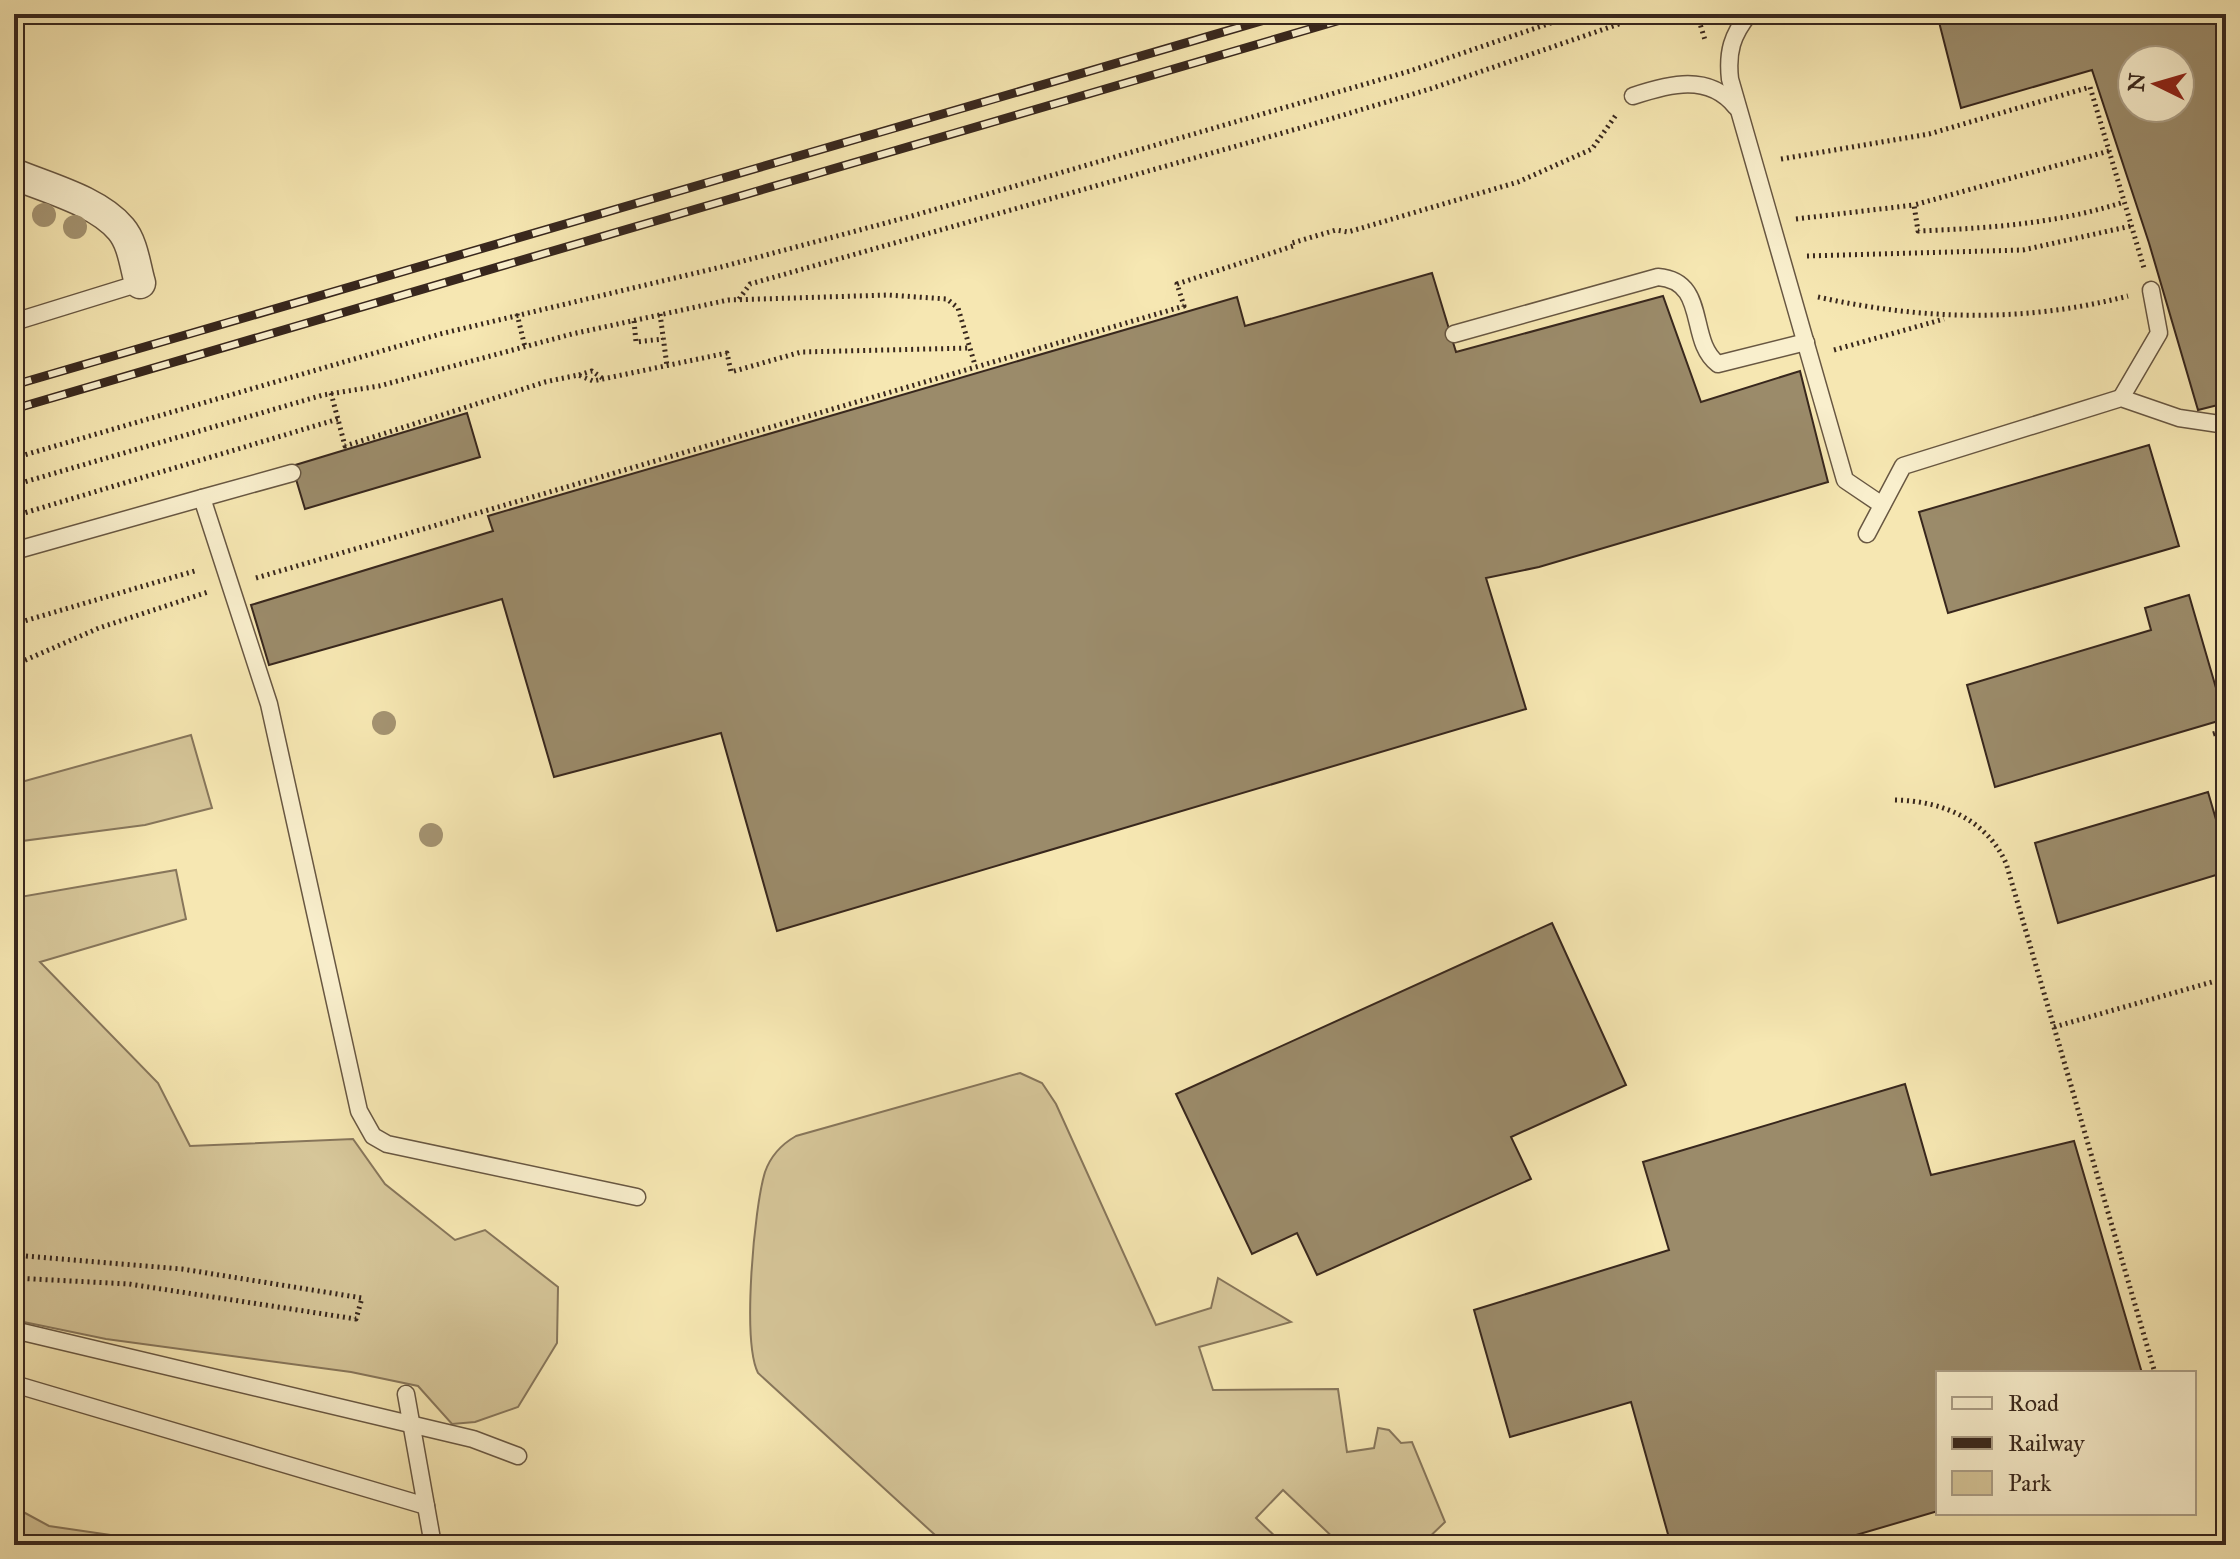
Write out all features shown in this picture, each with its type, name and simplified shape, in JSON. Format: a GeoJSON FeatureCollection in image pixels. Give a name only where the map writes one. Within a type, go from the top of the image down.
{"type":"FeatureCollection","features":[{"type":"Feature","properties":{"kind":"street"},"geometry":{"type":"LineString","coordinates":[[14,174],[88,207],[120,227],[128,239],[140,283]]}},
{"type":"Feature","properties":{"kind":"lane"},"geometry":{"type":"LineString","coordinates":[[1749,14],[1733,36],[1729,56],[1730,79],[1845,480],[1882,505]]}},
{"type":"Feature","properties":{"kind":"lane"},"geometry":{"type":"LineString","coordinates":[[1633,96],[1674,84],[1706,86],[1719,91],[1739,111]]}},
{"type":"Feature","properties":{"kind":"lane"},"geometry":{"type":"LineString","coordinates":[[1454,334],[1658,277],[1676,281],[1690,294],[1710,356],[1718,364],[1808,350]]}},
{"type":"Feature","properties":{"kind":"lane"},"geometry":{"type":"LineString","coordinates":[[14,322],[140,283]]}},
{"type":"Feature","properties":{"kind":"lane"},"geometry":{"type":"LineString","coordinates":[[2121,398],[2159,333],[2160,321],[2151,290]]}},
{"type":"Feature","properties":{"kind":"lane"},"geometry":{"type":"LineString","coordinates":[[1867,534],[1903,466],[2121,398],[2179,418],[2226,425]]}},
{"type":"Feature","properties":{"kind":"lane"},"geometry":{"type":"LineString","coordinates":[[14,551],[292,473]]}},
{"type":"Feature","properties":{"kind":"lane"},"geometry":{"type":"LineString","coordinates":[[202,498],[269,704],[359,1111],[368,1130],[387,1144],[637,1197]]}},
{"type":"Feature","properties":{"kind":"lane"},"geometry":{"type":"LineString","coordinates":[[14,1330],[473,1439],[518,1456]]}},
{"type":"Feature","properties":{"kind":"lane"},"geometry":{"type":"LineString","coordinates":[[14,1384],[426,1506]]}},
{"type":"Feature","properties":{"kind":"lane"},"geometry":{"type":"LineString","coordinates":[[406,1394],[433,1545]]}},
{"type":"Feature","properties":{"kind":"path"},"geometry":{"type":"LineString","coordinates":[[14,458],[517,314],[721,267],[912,216],[1410,71],[1577,14]]}},
{"type":"Feature","properties":{"kind":"path"},"geometry":{"type":"LineString","coordinates":[[739,299],[750,284],[1430,89],[1648,14]]}},
{"type":"Feature","properties":{"kind":"path"},"geometry":{"type":"LineString","coordinates":[[1697,14],[1719,91]]}},
{"type":"Feature","properties":{"kind":"path"},"geometry":{"type":"LineString","coordinates":[[1754,163],[1929,134],[2090,87],[2151,290],[2051,311],[1953,316],[1886,311],[1809,295]]}},
{"type":"Feature","properties":{"kind":"path"},"geometry":{"type":"LineString","coordinates":[[14,665],[112,623],[230,586],[1184,306],[1177,284],[1293,246],[1292,243],[1336,230],[1348,232],[1518,182],[1592,149],[1620,109]]}},
{"type":"Feature","properties":{"kind":"path"},"geometry":{"type":"LineString","coordinates":[[1771,221],[1914,205],[2109,151]]}},
{"type":"Feature","properties":{"kind":"path"},"geometry":{"type":"LineString","coordinates":[[1914,205],[1918,231],[2025,226],[2085,214],[2124,202]]}},
{"type":"Feature","properties":{"kind":"path"},"geometry":{"type":"LineString","coordinates":[[1798,256],[2023,250],[2131,226]]}},
{"type":"Feature","properties":{"kind":"path"},"geometry":{"type":"LineString","coordinates":[[14,485],[331,393],[379,386],[660,314],[739,299],[901,295],[947,299],[958,308],[975,365]]}},
{"type":"Feature","properties":{"kind":"path"},"geometry":{"type":"LineString","coordinates":[[517,314],[525,347]]}},
{"type":"Feature","properties":{"kind":"path"},"geometry":{"type":"LineString","coordinates":[[660,314],[667,366]]}},
{"type":"Feature","properties":{"kind":"path"},"geometry":{"type":"LineString","coordinates":[[1808,350],[1953,316]]}},
{"type":"Feature","properties":{"kind":"path"},"geometry":{"type":"LineString","coordinates":[[634,321],[636,342],[663,339]]}},
{"type":"Feature","properties":{"kind":"path"},"geometry":{"type":"LineString","coordinates":[[331,393],[345,446],[501,394],[578,375],[593,381],[727,353],[731,372],[801,352],[970,348]]}},
{"type":"Feature","properties":{"kind":"path"},"geometry":{"type":"LineString","coordinates":[[14,516],[338,419]]}},
{"type":"Feature","properties":{"kind":"path"},"geometry":{"type":"LineString","coordinates":[[14,624],[222,563]]}},
{"type":"Feature","properties":{"kind":"path"},"geometry":{"type":"LineString","coordinates":[[2213,734],[2226,730]]}},
{"type":"Feature","properties":{"kind":"path"},"geometry":{"type":"LineString","coordinates":[[1895,800],[1914,800],[1952,812],[1988,831],[2006,863],[2154,1371]]}},
{"type":"Feature","properties":{"kind":"path"},"geometry":{"type":"LineString","coordinates":[[2054,1027],[2226,978]]}},
{"type":"Feature","properties":{"kind":"path"},"geometry":{"type":"LineString","coordinates":[[14,1255],[182,1269],[362,1298],[356,1319],[129,1284],[14,1278]]}},
{"type":"Feature","properties":{"kind":"green space"},"geometry":{"type":"Polygon","coordinates":[[[191,735],[212,808],[145,825],[14,842],[14,784],[191,735]]]}},
{"type":"Feature","properties":{"kind":"green space"},"geometry":{"type":"Polygon","coordinates":[[[176,870],[186,919],[40,962],[158,1083],[190,1146],[353,1139],[385,1184],[455,1240],[485,1230],[558,1287],[557,1343],[518,1407],[475,1422],[452,1424],[418,1386],[351,1372],[106,1339],[14,1320],[14,898],[176,870]]]}},
{"type":"Feature","properties":{"kind":"green space"},"geometry":{"type":"Polygon","coordinates":[[[1020,1073],[1042,1083],[1056,1104],[1156,1325],[1211,1308],[1218,1278],[1291,1322],[1199,1347],[1213,1390],[1338,1389],[1347,1452],[1374,1448],[1378,1428],[1389,1430],[1401,1443],[1412,1442],[1445,1522],[1421,1545],[1341,1545],[1283,1490],[1256,1518],[1284,1545],[946,1545],[758,1373],[751,1333],[751,1274],[761,1190],[770,1160],[796,1136],[1020,1073]]]}},
{"type":"Feature","properties":{"kind":"green space"},"geometry":{"type":"Polygon","coordinates":[[[14,1507],[49,1526],[179,1545],[14,1545],[14,1507]]]}},
{"type":"Feature","properties":{"kind":"building"},"geometry":{"type":"Polygon","coordinates":[[[1965,14],[2226,14],[2226,403],[2198,410],[2149,243],[2092,70],[1961,108],[1939,22],[1965,14]]]}},
{"type":"Feature","properties":{"kind":"building"},"geometry":{"type":"Polygon","coordinates":[[[1432,273],[1456,352],[1663,296],[1701,402],[1800,371],[1828,482],[1539,567],[1486,578],[1526,709],[777,931],[721,733],[554,777],[502,599],[269,665],[251,605],[493,531],[488,516],[1237,297],[1245,326],[1432,273]]]}},
{"type":"Feature","properties":{"kind":"building"},"geometry":{"type":"Polygon","coordinates":[[[467,413],[480,457],[305,509],[292,466],[467,413]]]}},
{"type":"Feature","properties":{"kind":"building"},"geometry":{"type":"Polygon","coordinates":[[[2149,445],[2179,546],[1948,613],[1919,512],[2149,445]]]}},
{"type":"Feature","properties":{"kind":"building"},"geometry":{"type":"Polygon","coordinates":[[[2189,595],[2225,719],[1995,787],[1967,685],[2151,630],[2145,608],[2189,595]]]}},
{"type":"Feature","properties":{"kind":"building"},"geometry":{"type":"Polygon","coordinates":[[[2208,792],[2226,854],[2226,872],[2058,923],[2035,843],[2208,792]]]}},
{"type":"Feature","properties":{"kind":"building"},"geometry":{"type":"Polygon","coordinates":[[[1552,923],[1626,1085],[1511,1137],[1531,1179],[1317,1275],[1297,1233],[1252,1254],[1176,1094],[1552,923]]]}},
{"type":"Feature","properties":{"kind":"building"},"geometry":{"type":"Polygon","coordinates":[[[1905,1084],[1931,1175],[2074,1141],[2141,1371],[1936,1371],[1936,1512],[1822,1545],[1671,1545],[1631,1402],[1510,1437],[1474,1310],[1669,1250],[1643,1162],[1905,1084]]]}},
{"type":"Feature","properties":{"kind":"railway"},"geometry":{"type":"LineString","coordinates":[[14,385],[1285,14]]}},
{"type":"Feature","properties":{"kind":"railway"},"geometry":{"type":"LineString","coordinates":[[14,409],[1361,14]]}}]}
